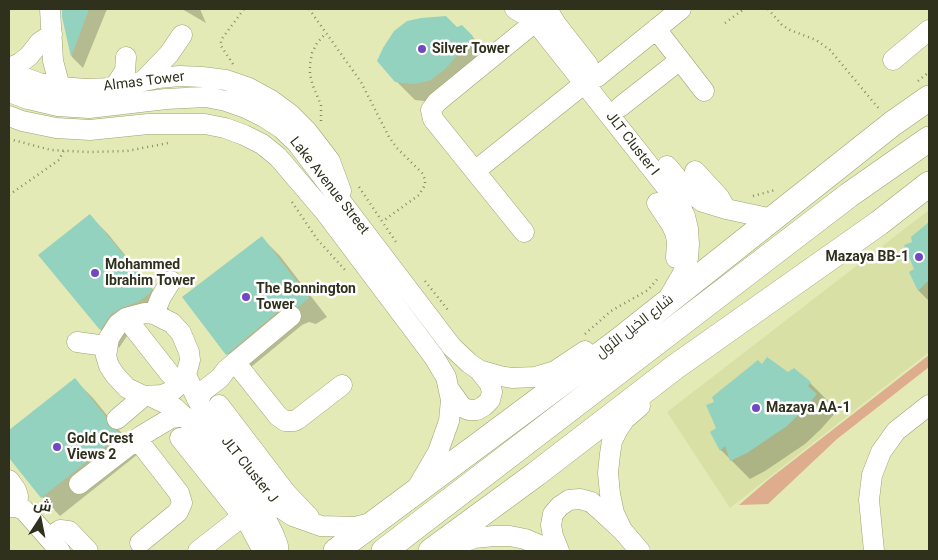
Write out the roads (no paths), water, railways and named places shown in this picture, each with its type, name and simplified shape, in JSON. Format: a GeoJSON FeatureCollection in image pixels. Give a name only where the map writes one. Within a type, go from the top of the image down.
{"type":"FeatureCollection","features":[{"type":"Feature","properties":{"kind":"main road","name":"شارع الخيل الأول"},"geometry":{"type":"LineString","coordinates":[[336,551],[617,342],[670,296],[773,219],[886,113],[924,95]]}},
{"type":"Feature","properties":{"kind":"main road","name":"شارع الخيل الأول"},"geometry":{"type":"LineString","coordinates":[[384,551],[849,195],[929,139]]}},
{"type":"Feature","properties":{"kind":"main road"},"geometry":{"type":"LineString","coordinates":[[431,551],[536,474],[675,367],[879,222],[929,184]]}},
{"type":"Feature","properties":{"kind":"street"},"geometry":{"type":"LineString","coordinates":[[50,9],[53,61],[60,87]]}},
{"type":"Feature","properties":{"kind":"street"},"geometry":{"type":"LineString","coordinates":[[500,9],[507,16],[511,24],[512,42]]}},
{"type":"Feature","properties":{"kind":"street","name":"JLT Cluster I"},"geometry":{"type":"LineString","coordinates":[[515,9],[546,13],[556,24],[591,80],[670,192],[684,216],[689,237],[688,258],[670,296]]}},
{"type":"Feature","properties":{"kind":"street"},"geometry":{"type":"LineString","coordinates":[[475,171],[681,9]]}},
{"type":"Feature","properties":{"kind":"street"},"geometry":{"type":"LineString","coordinates":[[524,232],[432,119],[431,110],[437,102],[546,13]]}},
{"type":"Feature","properties":{"kind":"street"},"geometry":{"type":"LineString","coordinates":[[656,29],[704,91]]}},
{"type":"Feature","properties":{"kind":"street"},"geometry":{"type":"LineString","coordinates":[[893,60],[929,30]]}},
{"type":"Feature","properties":{"kind":"street"},"geometry":{"type":"LineString","coordinates":[[9,68],[29,56],[40,42],[52,34]]}},
{"type":"Feature","properties":{"kind":"street"},"geometry":{"type":"LineString","coordinates":[[143,81],[169,54],[182,35]]}},
{"type":"Feature","properties":{"kind":"street"},"geometry":{"type":"LineString","coordinates":[[112,88],[125,71],[126,57]]}},
{"type":"Feature","properties":{"kind":"street"},"geometry":{"type":"LineString","coordinates":[[620,106],[680,60]]}},
{"type":"Feature","properties":{"kind":"street","name":"Almas Tower"},"geometry":{"type":"LineString","coordinates":[[9,72],[40,83],[86,89],[112,88],[143,81],[180,76],[202,76],[226,80],[249,88],[271,100],[290,114],[307,131],[330,161],[345,206]]}},
{"type":"Feature","properties":{"kind":"street","name":"JLT Cluster I"},"geometry":{"type":"LineString","coordinates":[[591,80],[620,106],[689,192],[704,202],[726,209],[773,219]]}},
{"type":"Feature","properties":{"kind":"street","name":"Lake Avenue Street"},"geometry":{"type":"LineString","coordinates":[[9,92],[28,99],[58,106],[89,108],[206,97],[246,108],[281,128],[296,142],[452,347],[460,356],[479,370],[490,384],[492,392],[490,400],[484,406],[477,410],[469,410],[462,407],[449,389]]}},
{"type":"Feature","properties":{"kind":"street","name":"Lake Avenue Street"},"geometry":{"type":"LineString","coordinates":[[9,116],[22,121],[56,128],[90,130],[148,124],[205,124],[244,135],[262,144],[278,157],[325,212],[434,357],[446,378],[449,389],[450,411],[442,441],[433,462],[412,495]]}},
{"type":"Feature","properties":{"kind":"street"},"geometry":{"type":"LineString","coordinates":[[695,171],[719,197],[726,209]]}},
{"type":"Feature","properties":{"kind":"street"},"geometry":{"type":"LineString","coordinates":[[657,203],[671,224],[676,241],[670,296]]}},
{"type":"Feature","properties":{"kind":"street"},"geometry":{"type":"LineString","coordinates":[[76,342],[106,346],[112,330],[122,321],[145,312],[154,314],[160,297],[171,281]]}},
{"type":"Feature","properties":{"kind":"street","name":"JLT Cluster J"},"geometry":{"type":"LineString","coordinates":[[154,314],[172,323],[181,333],[187,344],[160,383]]}},
{"type":"Feature","properties":{"kind":"street"},"geometry":{"type":"LineString","coordinates":[[80,484],[139,438],[171,418],[191,409],[200,394],[290,316]]}},
{"type":"Feature","properties":{"kind":"street"},"geometry":{"type":"LineString","coordinates":[[122,321],[160,383],[148,420],[139,438]]}},
{"type":"Feature","properties":{"kind":"street","name":"Lake Avenue Street"},"geometry":{"type":"LineString","coordinates":[[479,370],[512,378],[535,377],[555,371],[595,346],[617,342]]}},
{"type":"Feature","properties":{"kind":"street","name":"JLT Cluster J"},"geometry":{"type":"LineString","coordinates":[[106,346],[109,366],[115,375],[160,383],[191,409],[208,417],[273,503],[293,516],[321,526],[355,527],[372,523]]}},
{"type":"Feature","properties":{"kind":"street"},"geometry":{"type":"LineString","coordinates":[[114,415],[122,402],[195,364],[207,369],[231,366]]}},
{"type":"Feature","properties":{"kind":"street"},"geometry":{"type":"LineString","coordinates":[[231,366],[285,421],[298,419],[342,385]]}},
{"type":"Feature","properties":{"kind":"street"},"geometry":{"type":"LineString","coordinates":[[622,530],[614,513],[610,494],[608,473],[612,441],[625,419],[664,386],[673,374],[675,367]]}},
{"type":"Feature","properties":{"kind":"street","name":"JLT Cluster J"},"geometry":{"type":"LineString","coordinates":[[160,383],[175,408],[191,409]]}},
{"type":"Feature","properties":{"kind":"street"},"geometry":{"type":"LineString","coordinates":[[219,405],[242,425],[265,455],[300,510],[321,526]]}},
{"type":"Feature","properties":{"kind":"street"},"geometry":{"type":"LineString","coordinates":[[874,551],[869,500],[872,475],[881,452],[896,431],[929,405]]}},
{"type":"Feature","properties":{"kind":"street","name":"JLT Cluster J"},"geometry":{"type":"LineString","coordinates":[[191,409],[250,511],[269,524],[278,546],[278,551]]}},
{"type":"Feature","properties":{"kind":"street"},"geometry":{"type":"LineString","coordinates":[[139,438],[179,493],[182,503],[178,512],[140,543]]}},
{"type":"Feature","properties":{"kind":"street"},"geometry":{"type":"LineString","coordinates":[[180,438],[193,461],[217,492],[250,511],[256,536],[263,551]]}},
{"type":"Feature","properties":{"kind":"street"},"geometry":{"type":"LineString","coordinates":[[9,480],[18,496],[13,507],[24,510],[54,545],[60,530],[69,531],[88,551]]}},
{"type":"Feature","properties":{"kind":"street"},"geometry":{"type":"LineString","coordinates":[[559,551],[551,525],[553,514],[560,506],[570,500],[580,499],[591,502],[622,530],[640,551]]}},
{"type":"Feature","properties":{"kind":"street"},"geometry":{"type":"LineString","coordinates":[[198,551],[250,511]]}},
{"type":"Feature","properties":{"kind":"street"},"geometry":{"type":"LineString","coordinates":[[445,551],[474,538],[494,536],[510,536],[525,539],[550,551]]}},
{"type":"Feature","properties":{"kind":"place","name":"Silver Tower"},"geometry":{"type":"Point","coordinates":[422,49]}},
{"type":"Feature","properties":{"kind":"place","name":"Mazaya BB-1"},"geometry":{"type":"Point","coordinates":[919,257]}},
{"type":"Feature","properties":{"kind":"place","name":"Mohammed Ibrahim Tower"},"geometry":{"type":"Point","coordinates":[95,273]}},
{"type":"Feature","properties":{"kind":"place","name":"The Bonnington Tower"},"geometry":{"type":"Point","coordinates":[246,297]}},
{"type":"Feature","properties":{"kind":"place","name":"Mazaya AA-1"},"geometry":{"type":"Point","coordinates":[756,408]}},
{"type":"Feature","properties":{"kind":"place","name":"Gold Crest Views 2"},"geometry":{"type":"Point","coordinates":[57,447]}}]}
